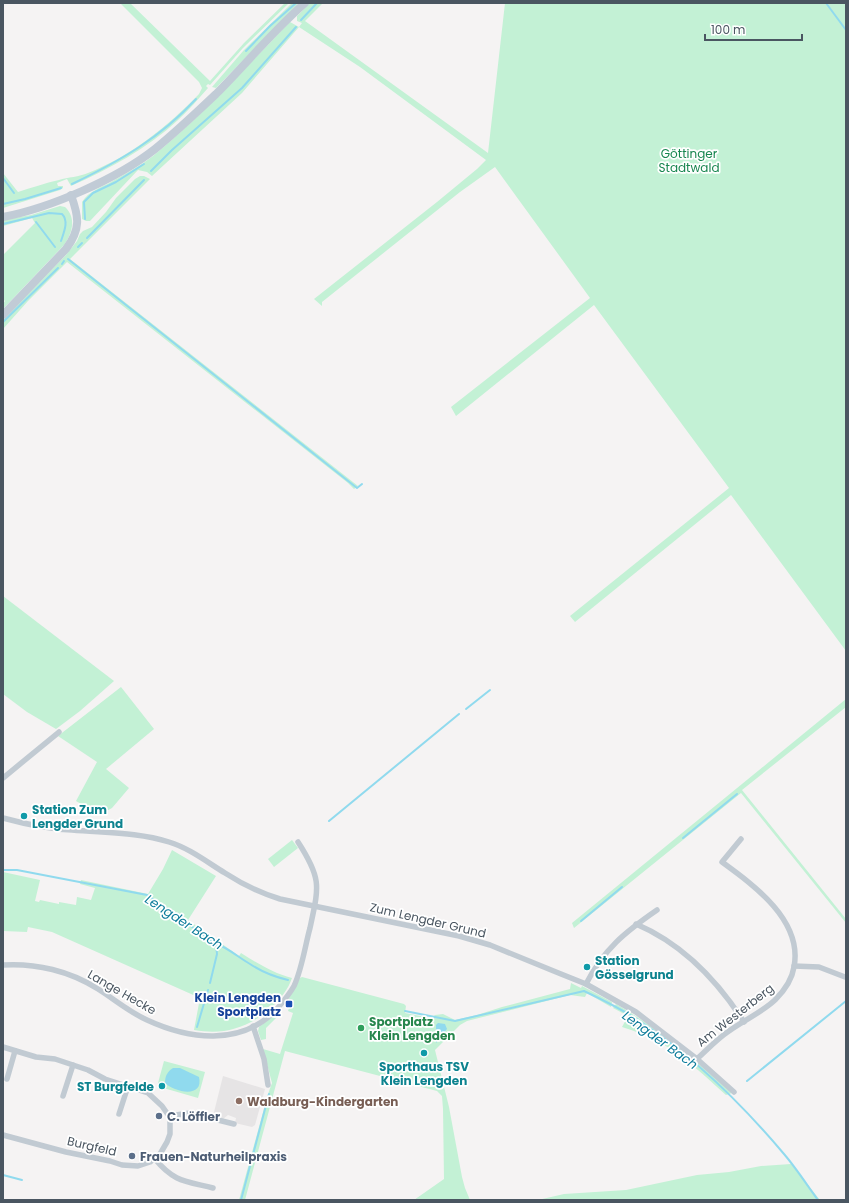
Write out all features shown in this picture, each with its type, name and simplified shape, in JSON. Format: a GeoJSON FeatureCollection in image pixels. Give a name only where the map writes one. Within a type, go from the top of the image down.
{"type":"FeatureCollection","features":[{"type":"Feature","properties":{"kind":"main road"},"geometry":{"type":"LineString","coordinates":[[3,217],[46,205],[71,195],[109,177],[154,150],[216,94],[305,3]]}},
{"type":"Feature","properties":{"kind":"main road"},"geometry":{"type":"LineString","coordinates":[[3,315],[66,249],[73,239],[77,229],[77,212],[71,195]]}},
{"type":"Feature","properties":{"kind":"street"},"geometry":{"type":"LineString","coordinates":[[3,778],[59,732]]}},
{"type":"Feature","properties":{"kind":"street","name":"Zum Lengder Grund"},"geometry":{"type":"LineString","coordinates":[[3,818],[60,829],[116,832],[169,842],[199,856],[248,886],[280,899],[439,931],[473,940],[520,957],[586,984],[636,1012],[697,1059],[734,1092]]}},
{"type":"Feature","properties":{"kind":"street","name":"Am Westerberg"},"geometry":{"type":"LineString","coordinates":[[697,1059],[719,1038],[761,1011],[776,999],[791,979],[796,957],[795,943],[789,928],[779,914],[754,887],[722,862],[741,839]]}},
{"type":"Feature","properties":{"kind":"street"},"geometry":{"type":"LineString","coordinates":[[298,842],[311,861],[316,875],[317,886],[315,906]]}},
{"type":"Feature","properties":{"kind":"street","name":"Lange Hecke"},"geometry":{"type":"LineString","coordinates":[[3,965],[33,966],[67,974],[97,988],[139,1016],[181,1032],[202,1036],[222,1036],[238,1033],[253,1026],[272,1014],[287,997],[294,986],[315,906]]}},
{"type":"Feature","properties":{"kind":"street"},"geometry":{"type":"LineString","coordinates":[[586,984],[607,951],[636,924],[657,910]]}},
{"type":"Feature","properties":{"kind":"street"},"geometry":{"type":"LineString","coordinates":[[636,924],[674,945],[698,964],[717,985],[744,1022]]}},
{"type":"Feature","properties":{"kind":"street"},"geometry":{"type":"LineString","coordinates":[[794,966],[819,967],[845,977]]}},
{"type":"Feature","properties":{"kind":"street"},"geometry":{"type":"LineString","coordinates":[[253,1026],[264,1059],[268,1086]]}},
{"type":"Feature","properties":{"kind":"street"},"geometry":{"type":"LineString","coordinates":[[3,1047],[36,1058],[55,1059],[88,1070],[105,1079],[148,1093],[154,1097],[169,1116],[170,1134],[160,1154],[155,1159],[173,1176],[183,1181],[213,1188]]}},
{"type":"Feature","properties":{"kind":"street"},"geometry":{"type":"LineString","coordinates":[[7,1079],[16,1051]]}},
{"type":"Feature","properties":{"kind":"street"},"geometry":{"type":"LineString","coordinates":[[63,1096],[73,1065]]}},
{"type":"Feature","properties":{"kind":"street"},"geometry":{"type":"LineString","coordinates":[[119,1114],[128,1086]]}},
{"type":"Feature","properties":{"kind":"street"},"geometry":{"type":"LineString","coordinates":[[169,1116],[190,1113],[234,1124]]}},
{"type":"Feature","properties":{"kind":"street","name":"Burgfeld"},"geometry":{"type":"LineString","coordinates":[[3,1135],[47,1147],[130,1166],[144,1164],[155,1159]]}},
{"type":"Feature","properties":{"kind":"shaded area","name":"Waldburg-Kindergarten"},"geometry":{"type":"Polygon","coordinates":[[[223,1076],[265,1089],[255,1125],[252,1127],[235,1123],[236,1118],[228,1115],[223,1119],[213,1116],[223,1076]]]}},
{"type":"Feature","properties":{"kind":"green space"},"geometry":{"type":"Polygon","coordinates":[[[120,3],[130,3],[210,81],[244,43],[285,3],[289,3],[243,48],[210,85],[208,84],[206,86],[208,88],[186,112],[154,140],[114,165],[71,186],[67,179],[57,183],[58,186],[63,186],[60,190],[3,208],[3,173],[18,192],[88,173],[119,158],[148,140],[199,94],[202,88],[199,82],[120,3]]]}},
{"type":"Feature","properties":{"kind":"green space"},"geometry":{"type":"Polygon","coordinates":[[[292,3],[299,3],[216,88],[212,87],[244,50],[292,3]]]}},
{"type":"Feature","properties":{"kind":"green space","name":"Göttinger Stadtwald"},"geometry":{"type":"Polygon","coordinates":[[[310,3],[323,3],[305,21],[488,153],[505,3],[846,3],[846,651],[731,495],[575,622],[570,616],[729,488],[594,305],[456,416],[451,407],[590,298],[495,167],[460,192],[322,302],[322,306],[314,299],[437,202],[486,160],[360,67],[299,27],[302,23],[297,21],[297,16],[310,3]]]}},
{"type":"Feature","properties":{"kind":"green space"},"geometry":{"type":"Polygon","coordinates":[[[290,22],[299,27],[242,93],[152,176],[147,172],[138,170],[90,221],[82,219],[82,202],[88,195],[132,170],[153,156],[206,108],[290,22]]]}},
{"type":"Feature","properties":{"kind":"green space"},"geometry":{"type":"Polygon","coordinates":[[[140,176],[150,179],[70,259],[358,486],[354,489],[67,262],[28,301],[3,329],[3,320],[66,255],[77,241],[80,234],[92,227],[106,212],[116,198],[140,176]]]}},
{"type":"Feature","properties":{"kind":"green space"},"geometry":{"type":"Polygon","coordinates":[[[60,206],[65,207],[69,211],[72,221],[71,231],[67,241],[3,309],[3,304],[5,301],[3,299],[3,255],[35,223],[32,218],[3,226],[3,220],[31,215],[60,206]]]}},
{"type":"Feature","properties":{"kind":"green space"},"geometry":{"type":"Polygon","coordinates":[[[3,596],[114,681],[80,711],[56,729],[27,712],[3,694],[3,596]]]}},
{"type":"Feature","properties":{"kind":"green space"},"geometry":{"type":"Polygon","coordinates":[[[121,687],[154,729],[106,769],[129,788],[112,808],[103,813],[88,808],[76,801],[97,762],[58,736],[121,687]]]}},
{"type":"Feature","properties":{"kind":"green space"},"geometry":{"type":"Polygon","coordinates":[[[846,699],[846,707],[742,790],[846,919],[846,923],[741,793],[574,928],[572,923],[846,699]]]}},
{"type":"Feature","properties":{"kind":"green space"},"geometry":{"type":"Polygon","coordinates":[[[292,840],[298,848],[274,867],[268,859],[292,840]]]}},
{"type":"Feature","properties":{"kind":"green space"},"geometry":{"type":"Polygon","coordinates":[[[172,850],[216,876],[188,920],[239,956],[241,953],[272,971],[292,978],[278,1001],[272,1007],[270,1006],[263,1010],[266,1013],[240,1027],[214,1032],[194,1030],[200,998],[52,932],[28,927],[27,932],[3,931],[3,872],[40,880],[35,901],[39,902],[40,900],[59,904],[59,902],[76,905],[77,897],[91,900],[95,888],[80,884],[81,880],[148,894],[172,850]]]}},
{"type":"Feature","properties":{"kind":"green space"},"geometry":{"type":"Polygon","coordinates":[[[302,977],[404,1004],[406,1006],[405,1013],[431,1018],[435,1015],[443,1014],[455,1020],[570,989],[571,983],[581,988],[582,986],[612,1002],[611,1007],[587,993],[585,997],[570,995],[467,1021],[460,1025],[435,1050],[449,1107],[462,1177],[470,1200],[414,1200],[444,1179],[442,1096],[437,1091],[285,1051],[245,1200],[239,1200],[272,1083],[263,1049],[280,1054],[293,1013],[288,1011],[292,1004],[289,1003],[289,998],[302,977]]]}},
{"type":"Feature","properties":{"kind":"green space"},"geometry":{"type":"Polygon","coordinates":[[[616,1004],[647,1023],[732,1093],[726,1095],[687,1061],[661,1043],[652,1038],[622,1027],[628,1016],[613,1008],[616,1004]]]}},
{"type":"Feature","properties":{"kind":"green space"},"geometry":{"type":"Polygon","coordinates":[[[276,1014],[277,1017],[266,1028],[266,1039],[261,1040],[258,1031],[259,1027],[276,1014]]]}},
{"type":"Feature","properties":{"kind":"green space"},"geometry":{"type":"Polygon","coordinates":[[[164,1061],[205,1072],[198,1098],[160,1087],[161,1084],[158,1083],[164,1061]]]}},
{"type":"Feature","properties":{"kind":"green space"},"geometry":{"type":"Polygon","coordinates":[[[791,1164],[820,1200],[538,1200],[564,1194],[626,1190],[697,1175],[729,1172],[761,1166],[791,1164]]]}},
{"type":"Feature","properties":{"kind":"water"},"geometry":{"type":"Polygon","coordinates":[[[438,1023],[445,1024],[447,1029],[436,1043],[436,1025],[438,1023]]]}},
{"type":"Feature","properties":{"kind":"water"},"geometry":{"type":"Polygon","coordinates":[[[173,1068],[180,1068],[199,1077],[199,1084],[197,1088],[193,1091],[187,1092],[175,1089],[165,1083],[167,1074],[173,1068]]]}},
{"type":"Feature","properties":{"kind":"waterway"},"geometry":{"type":"LineString","coordinates":[[246,51],[270,26],[296,3]]}},
{"type":"Feature","properties":{"kind":"waterway"},"geometry":{"type":"LineString","coordinates":[[301,20],[317,3]]}},
{"type":"Feature","properties":{"kind":"waterway"},"geometry":{"type":"LineString","coordinates":[[826,3],[846,30]]}},
{"type":"Feature","properties":{"kind":"waterway"},"geometry":{"type":"LineString","coordinates":[[151,171],[172,150],[242,88],[296,27]]}},
{"type":"Feature","properties":{"kind":"waterway"},"geometry":{"type":"LineString","coordinates":[[72,184],[138,148],[168,126],[196,99]]}},
{"type":"Feature","properties":{"kind":"waterway"},"geometry":{"type":"LineString","coordinates":[[85,219],[84,202],[93,193],[116,182],[144,164]]}},
{"type":"Feature","properties":{"kind":"waterway"},"geometry":{"type":"LineString","coordinates":[[3,178],[14,193]]}},
{"type":"Feature","properties":{"kind":"waterway"},"geometry":{"type":"LineString","coordinates":[[87,238],[144,180]]}},
{"type":"Feature","properties":{"kind":"waterway"},"geometry":{"type":"LineString","coordinates":[[3,204],[61,188]]}},
{"type":"Feature","properties":{"kind":"waterway"},"geometry":{"type":"LineString","coordinates":[[3,224],[49,213],[62,214],[66,223],[61,241]]}},
{"type":"Feature","properties":{"kind":"waterway"},"geometry":{"type":"LineString","coordinates":[[36,222],[55,247]]}},
{"type":"Feature","properties":{"kind":"waterway"},"geometry":{"type":"LineString","coordinates":[[78,247],[82,243]]}},
{"type":"Feature","properties":{"kind":"waterway"},"geometry":{"type":"LineString","coordinates":[[68,259],[357,488],[362,484]]}},
{"type":"Feature","properties":{"kind":"waterway"},"geometry":{"type":"LineString","coordinates":[[3,322],[58,268]]}},
{"type":"Feature","properties":{"kind":"waterway"},"geometry":{"type":"LineString","coordinates":[[466,709],[490,690]]}},
{"type":"Feature","properties":{"kind":"waterway"},"geometry":{"type":"LineString","coordinates":[[329,821],[459,714]]}},
{"type":"Feature","properties":{"kind":"waterway"},"geometry":{"type":"LineString","coordinates":[[683,838],[737,794]]}},
{"type":"Feature","properties":{"kind":"waterway","name":"Lengder Bach"},"geometry":{"type":"LineString","coordinates":[[3,870],[17,870],[147,895],[215,943],[229,950],[255,967],[269,974],[288,980]]}},
{"type":"Feature","properties":{"kind":"waterway"},"geometry":{"type":"LineString","coordinates":[[581,921],[622,887]]}},
{"type":"Feature","properties":{"kind":"waterway"},"geometry":{"type":"LineString","coordinates":[[210,983],[217,954],[216,944]]}},
{"type":"Feature","properties":{"kind":"waterway"},"geometry":{"type":"LineString","coordinates":[[197,1027],[208,990]]}},
{"type":"Feature","properties":{"kind":"waterway","name":"Lengder Bach"},"geometry":{"type":"LineString","coordinates":[[405,1011],[455,1021],[584,991],[635,1018],[656,1032],[695,1063],[733,1098],[768,1135],[793,1165],[818,1200]]}},
{"type":"Feature","properties":{"kind":"waterway"},"geometry":{"type":"LineString","coordinates":[[747,1081],[846,1001]]}},
{"type":"Feature","properties":{"kind":"waterway"},"geometry":{"type":"LineString","coordinates":[[241,1200],[269,1094]]}},
{"type":"Feature","properties":{"kind":"waterway"},"geometry":{"type":"LineString","coordinates":[[3,1175],[22,1180]]}},
{"type":"Feature","properties":{"kind":"place","name":"Station Zum Lengder Grund"},"geometry":{"type":"Point","coordinates":[24,816]}},
{"type":"Feature","properties":{"kind":"place","name":"Station Gösselgrund"},"geometry":{"type":"Point","coordinates":[587,967]}},
{"type":"Feature","properties":{"kind":"place","name":"Klein Lengden Sportplatz"},"geometry":{"type":"Point","coordinates":[289,1004]}},
{"type":"Feature","properties":{"kind":"place","name":"Sportplatz Klein Lengden"},"geometry":{"type":"Point","coordinates":[361,1028]}},
{"type":"Feature","properties":{"kind":"place","name":"Sporthaus TSV Klein Lengden"},"geometry":{"type":"Point","coordinates":[424,1053]}},
{"type":"Feature","properties":{"kind":"place","name":"ST Burgfelde"},"geometry":{"type":"Point","coordinates":[162,1086]}},
{"type":"Feature","properties":{"kind":"place","name":"Waldburg-Kindergarten"},"geometry":{"type":"Point","coordinates":[239,1101]}},
{"type":"Feature","properties":{"kind":"place","name":"C. Löffler"},"geometry":{"type":"Point","coordinates":[159,1116]}},
{"type":"Feature","properties":{"kind":"place","name":"Frauen-Naturheilpraxis"},"geometry":{"type":"Point","coordinates":[132,1156]}}]}
